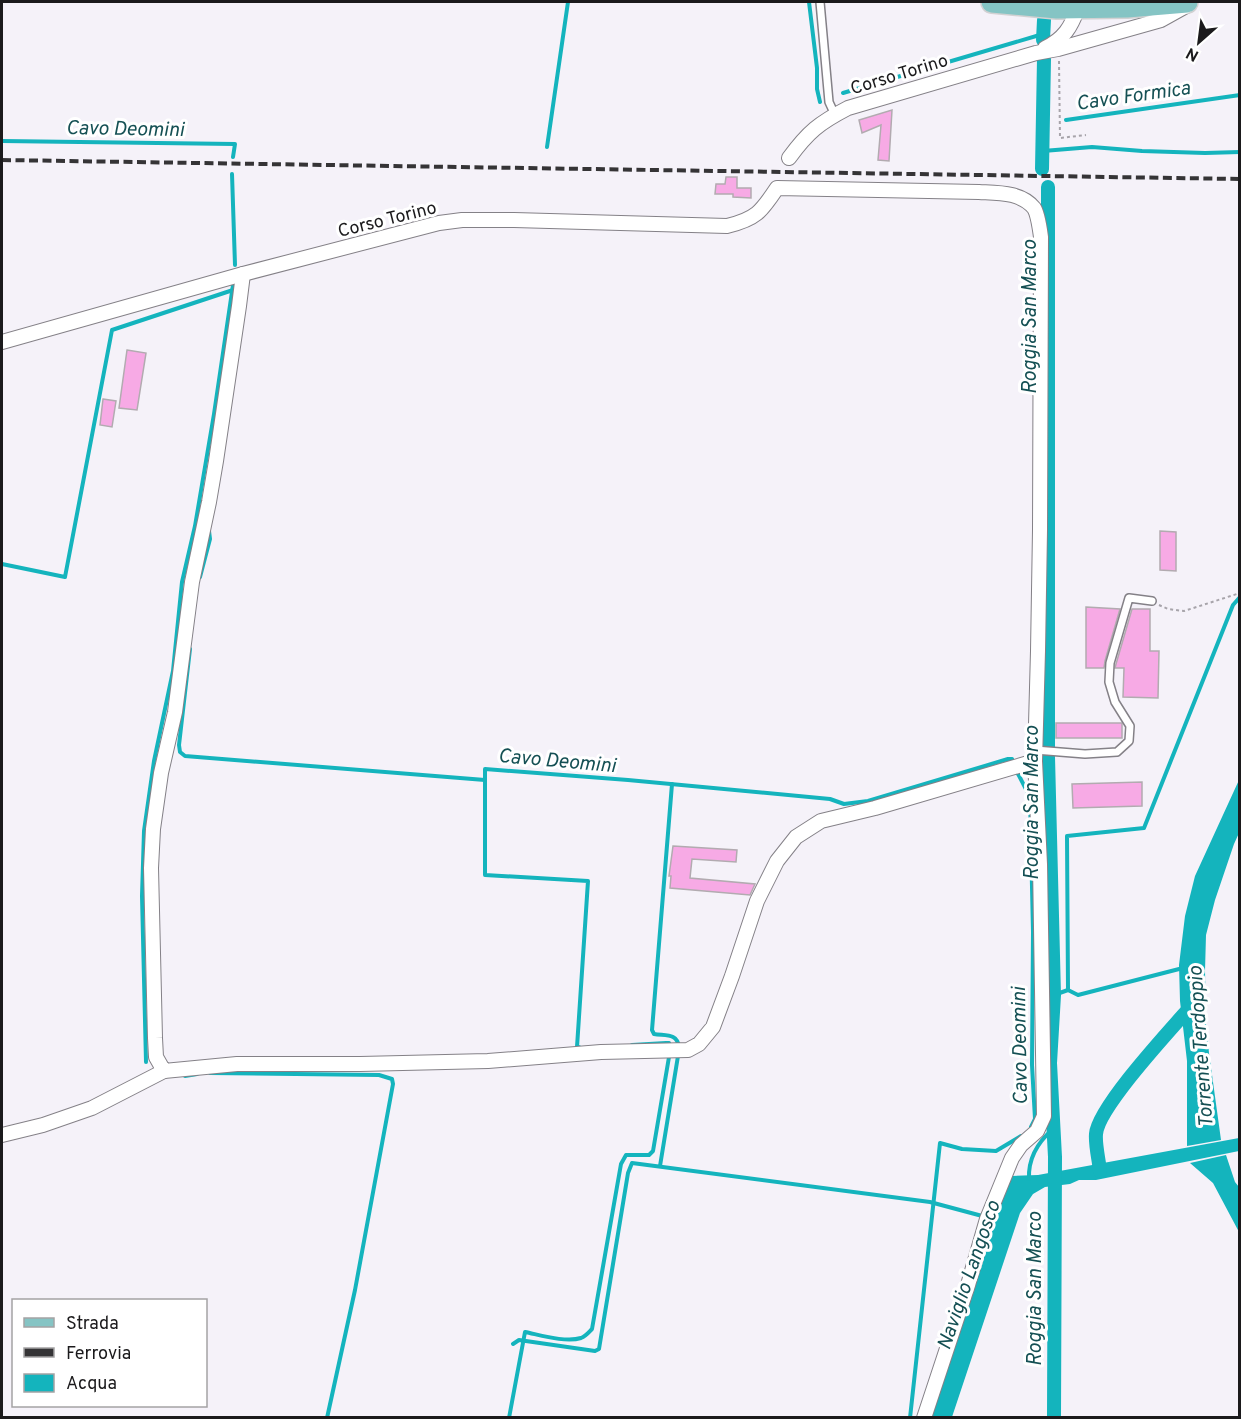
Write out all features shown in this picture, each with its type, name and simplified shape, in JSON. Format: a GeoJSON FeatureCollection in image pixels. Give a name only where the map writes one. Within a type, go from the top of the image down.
{"type":"FeatureCollection","features":[{"type":"Feature","properties":{"kind":"main road"},"geometry":{"type":"LineString","coordinates":[[993,2],[1057,8],[1127,7],[1187,2]]}},
{"type":"Feature","properties":{"kind":"street","name":"Corso Torino"},"geometry":{"type":"LineString","coordinates":[[789,158],[805,136],[825,120],[848,108],[1035,53],[1058,49],[1161,20],[1195,2]]}},
{"type":"Feature","properties":{"kind":"street","name":"Corso Torino"},"geometry":{"type":"LineString","coordinates":[[1035,53],[1056,42],[1072,25],[1078,8]]}},
{"type":"Feature","properties":{"kind":"street","name":"Corso Torino"},"geometry":{"type":"LineString","coordinates":[[2,342],[243,274],[439,223],[514,219],[727,226],[746,222],[763,209],[777,188],[989,192],[1021,198],[1035,209],[1041,237],[1038,754]]}},
{"type":"Feature","properties":{"kind":"street"},"geometry":{"type":"LineString","coordinates":[[164,1071],[156,1058],[155,1038],[151,868],[153,830],[161,773],[175,712],[192,582],[216,461],[243,274]]}},
{"type":"Feature","properties":{"kind":"street"},"geometry":{"type":"LineString","coordinates":[[2,1135],[43,1125],[92,1108],[164,1071],[237,1064],[488,1061],[601,1052],[688,1050],[699,1044],[713,1027],[757,901],[777,861],[796,837],[821,821],[875,808],[1038,754],[1044,1116],[1037,1131],[1021,1145],[1012,1158],[988,1216],[924,1418]]}},
{"type":"Feature","properties":{"kind":"lane"},"geometry":{"type":"LineString","coordinates":[[820,2],[829,102],[835,115]]}},
{"type":"Feature","properties":{"kind":"lane"},"geometry":{"type":"LineString","coordinates":[[1038,754],[1117,752],[1129,741],[1130,726],[1115,702],[1108,682],[1110,663],[1129,598],[1152,601]]}},
{"type":"Feature","properties":{"kind":"path"},"geometry":{"type":"LineString","coordinates":[[1058,49],[1060,138],[1086,135]]}},
{"type":"Feature","properties":{"kind":"path"},"geometry":{"type":"LineString","coordinates":[[1152,601],[1168,609],[1184,610],[1239,593]]}},
{"type":"Feature","properties":{"kind":"water","name":"Torrente Terdoppio"},"geometry":{"type":"Polygon","coordinates":[[[1239,780],[1239,833],[1215,900],[1206,935],[1206,1024],[1221,1140],[1187,1146],[1187,1061],[1180,1001],[1179,965],[1185,916],[1195,876],[1239,780]]]}},
{"type":"Feature","properties":{"kind":"water"},"geometry":{"type":"Polygon","coordinates":[[[1239,1138],[1239,1151],[1096,1180],[1079,1180],[1070,1184],[1045,1187],[1033,1194],[1020,1213],[952,1417],[929,1418],[993,1222],[1012,1176],[1038,1175],[1239,1138]]]}},
{"type":"Feature","properties":{"kind":"water"},"geometry":{"type":"Polygon","coordinates":[[[1226,1155],[1235,1182],[1239,1187],[1239,1232],[1213,1183],[1190,1163],[1226,1155]]]}},
{"type":"Feature","properties":{"kind":"building"},"geometry":{"type":"Polygon","coordinates":[[[892,110],[889,161],[878,160],[881,125],[862,133],[859,120],[892,110]]]}},
{"type":"Feature","properties":{"kind":"building"},"geometry":{"type":"Polygon","coordinates":[[[726,177],[737,177],[737,188],[751,188],[751,198],[733,197],[733,194],[715,194],[716,184],[725,184],[726,177]]]}},
{"type":"Feature","properties":{"kind":"building"},"geometry":{"type":"Polygon","coordinates":[[[127,350],[146,353],[137,410],[119,408],[127,350]]]}},
{"type":"Feature","properties":{"kind":"building"},"geometry":{"type":"Polygon","coordinates":[[[103,399],[116,401],[112,427],[100,425],[103,399]]]}},
{"type":"Feature","properties":{"kind":"building"},"geometry":{"type":"Polygon","coordinates":[[[1160,531],[1176,532],[1176,571],[1160,570],[1160,531]]]}},
{"type":"Feature","properties":{"kind":"building"},"geometry":{"type":"Polygon","coordinates":[[[1086,607],[1120,609],[1104,668],[1086,668],[1086,607]]]}},
{"type":"Feature","properties":{"kind":"building"},"geometry":{"type":"Polygon","coordinates":[[[1132,609],[1150,609],[1150,651],[1159,651],[1158,698],[1123,697],[1124,668],[1115,668],[1132,609]]]}},
{"type":"Feature","properties":{"kind":"building"},"geometry":{"type":"Polygon","coordinates":[[[1056,723],[1122,723],[1122,738],[1056,738],[1056,723]]]}},
{"type":"Feature","properties":{"kind":"building"},"geometry":{"type":"Polygon","coordinates":[[[1142,782],[1142,806],[1073,808],[1072,784],[1142,782]]]}},
{"type":"Feature","properties":{"kind":"building"},"geometry":{"type":"Polygon","coordinates":[[[673,846],[737,850],[736,862],[692,859],[690,878],[755,884],[750,895],[670,888],[671,876],[669,876],[673,846]]]}},
{"type":"Feature","properties":{"kind":"waterway"},"geometry":{"type":"LineString","coordinates":[[547,147],[568,2]]}},
{"type":"Feature","properties":{"kind":"waterway"},"geometry":{"type":"LineString","coordinates":[[809,2],[820,102]]}},
{"type":"Feature","properties":{"kind":"waterway","name":"Roggia San Marco"},"geometry":{"type":"LineString","coordinates":[[1043,40],[1044,20]]}},
{"type":"Feature","properties":{"kind":"waterway"},"geometry":{"type":"LineString","coordinates":[[843,93],[1043,34]]}},
{"type":"Feature","properties":{"kind":"waterway","name":"Roggia San Marco"},"geometry":{"type":"LineString","coordinates":[[1042,169],[1044,59]]}},
{"type":"Feature","properties":{"kind":"waterway","name":"Cavo Formica"},"geometry":{"type":"LineString","coordinates":[[1066,120],[1240,95]]}},
{"type":"Feature","properties":{"kind":"waterway","name":"Cavo Deomini"},"geometry":{"type":"LineString","coordinates":[[2,141],[235,144],[233,157]]}},
{"type":"Feature","properties":{"kind":"waterway"},"geometry":{"type":"LineString","coordinates":[[1043,151],[1092,147],[1142,151],[1240,152]]}},
{"type":"Feature","properties":{"kind":"waterway","name":"Cavo Deomini"},"geometry":{"type":"LineString","coordinates":[[232,174],[235,265]]}},
{"type":"Feature","properties":{"kind":"waterway","name":"Roggia San Marco"},"geometry":{"type":"LineString","coordinates":[[1048,187],[1048,757],[1054,995],[1050,1063],[1055,1157],[1054,1418]]}},
{"type":"Feature","properties":{"kind":"waterway"},"geometry":{"type":"LineString","coordinates":[[146,1062],[142,896],[144,831],[154,761],[173,671],[182,582],[195,526],[233,285]]}},
{"type":"Feature","properties":{"kind":"waterway"},"geometry":{"type":"LineString","coordinates":[[2,564],[65,577],[112,330],[233,290]]}},
{"type":"Feature","properties":{"kind":"waterway","name":"Cavo Deomini"},"geometry":{"type":"LineString","coordinates":[[200,577],[210,539],[209,531]]}},
{"type":"Feature","properties":{"kind":"waterway"},"geometry":{"type":"LineString","coordinates":[[1054,995],[1068,990],[1067,836],[1144,828],[1233,605],[1240,597]]}},
{"type":"Feature","properties":{"kind":"waterway","name":"Cavo Deomini"},"geometry":{"type":"LineString","coordinates":[[190,649],[179,745],[180,752],[185,756],[485,780]]}},
{"type":"Feature","properties":{"kind":"waterway","name":"Cavo Deomini"},"geometry":{"type":"LineString","coordinates":[[579,1047],[577,1047],[588,881],[485,875],[485,769],[830,799],[844,804],[868,801],[1008,759],[1012,759],[1013,762]]}},
{"type":"Feature","properties":{"kind":"waterway","name":"Cavo Deomini"},"geometry":{"type":"LineString","coordinates":[[1016,770],[1030,797],[1033,932],[1032,1065],[1035,1119],[1031,1127]]}},
{"type":"Feature","properties":{"kind":"waterway"},"geometry":{"type":"LineString","coordinates":[[672,784],[652,1030],[654,1034],[673,1037],[679,1047]]}},
{"type":"Feature","properties":{"kind":"waterway","name":"Torrente Terdoppio"},"geometry":{"type":"LineString","coordinates":[[1068,990],[1078,995],[1183,968]]}},
{"type":"Feature","properties":{"kind":"waterway","name":"Torrente Terdoppio"},"geometry":{"type":"LineString","coordinates":[[1100,1171],[1096,1138],[1100,1122],[1122,1087],[1194,1003]]}},
{"type":"Feature","properties":{"kind":"waterway"},"geometry":{"type":"LineString","coordinates":[[632,1045],[669,1043],[670,1046]]}},
{"type":"Feature","properties":{"kind":"waterway"},"geometry":{"type":"LineString","coordinates":[[660,1166],[678,1056]]}},
{"type":"Feature","properties":{"kind":"waterway"},"geometry":{"type":"LineString","coordinates":[[509,1418],[525,1332],[568,1340],[583,1337],[592,1329],[621,1164],[626,1155],[649,1155],[653,1151],[669,1057]]}},
{"type":"Feature","properties":{"kind":"waterway"},"geometry":{"type":"LineString","coordinates":[[210,1073],[379,1075],[392,1079],[393,1084],[355,1290],[327,1418]]}},
{"type":"Feature","properties":{"kind":"waterway"},"geometry":{"type":"LineString","coordinates":[[185,1076],[197,1074]]}},
{"type":"Feature","properties":{"kind":"waterway"},"geometry":{"type":"LineString","coordinates":[[1029,1179],[1030,1165],[1035,1151],[1053,1129]]}},
{"type":"Feature","properties":{"kind":"waterway","name":"Cavo Deomini"},"geometry":{"type":"LineString","coordinates":[[910,1418],[940,1143],[962,1149],[996,1151],[1021,1136]]}},
{"type":"Feature","properties":{"kind":"waterway","name":"Naviglio Langosco"},"geometry":{"type":"LineString","coordinates":[[513,1344],[519,1340],[595,1351],[599,1349],[628,1173],[632,1163],[930,1202],[986,1217]]}},
{"type":"Feature","properties":{"kind":"railway"},"geometry":{"type":"LineString","coordinates":[[2,160],[1240,179]]}}]}
